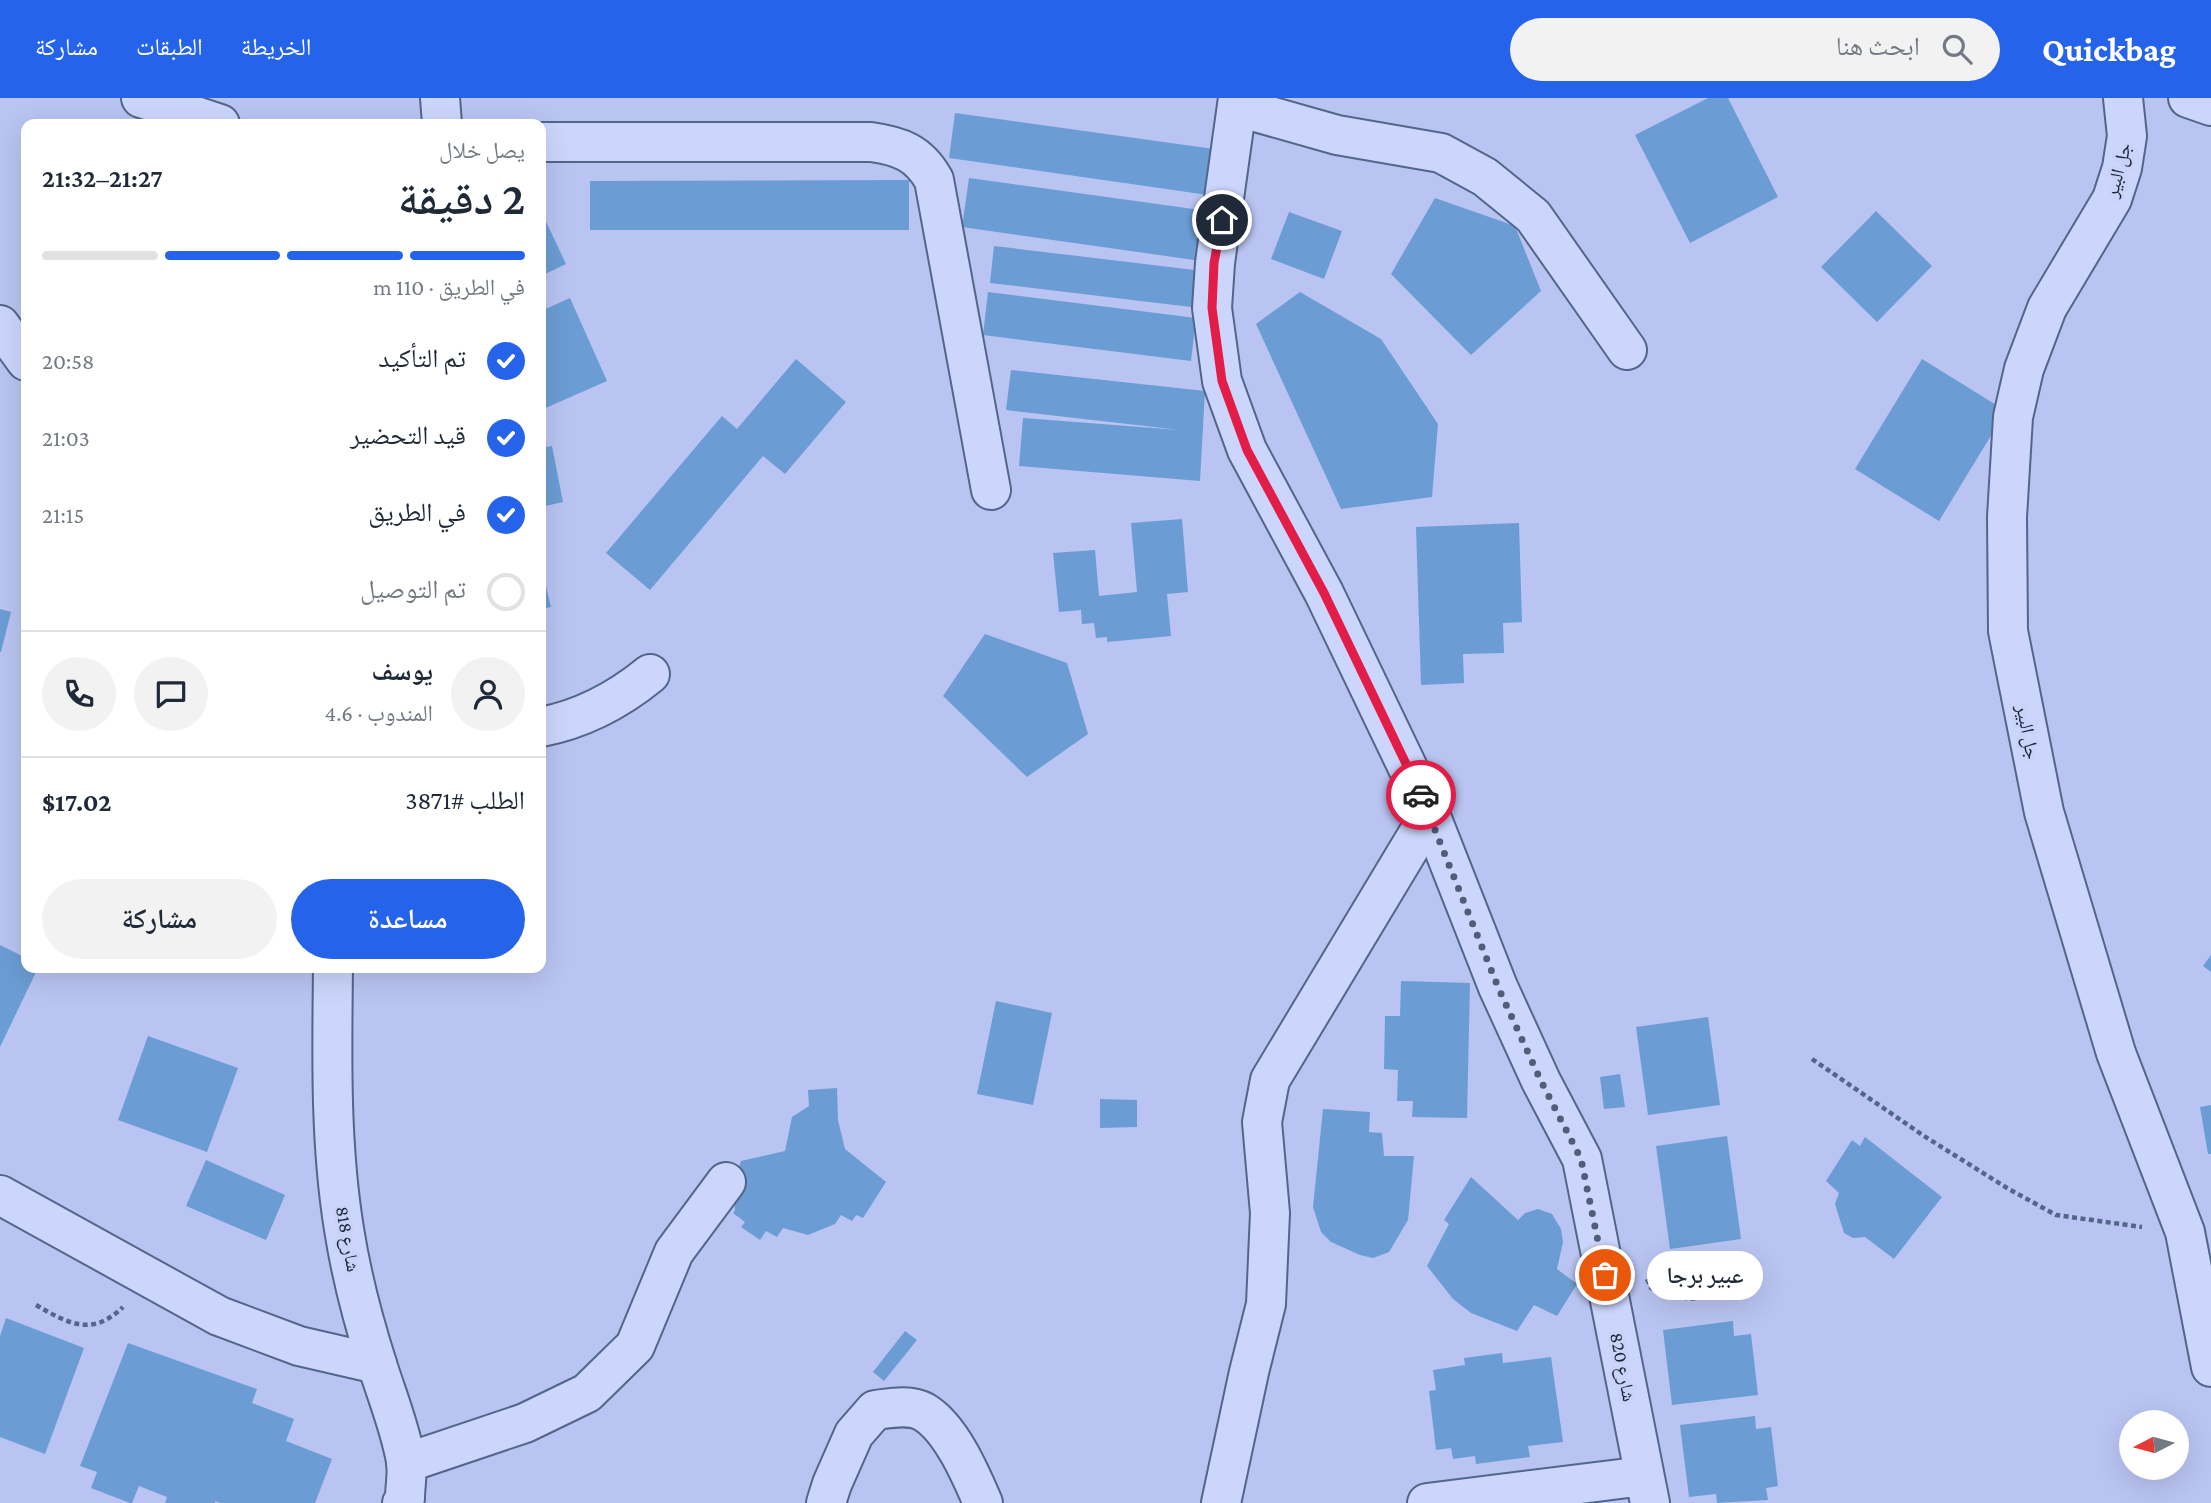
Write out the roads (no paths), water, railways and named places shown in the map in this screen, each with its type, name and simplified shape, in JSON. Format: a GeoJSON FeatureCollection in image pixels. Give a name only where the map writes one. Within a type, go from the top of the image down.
{"type":"FeatureCollection","features":[{"type":"Feature","properties":{"kind":"street"},"geometry":{"type":"LineString","coordinates":[[141,98],[205,119]]}},
{"type":"Feature","properties":{"kind":"street"},"geometry":{"type":"LineString","coordinates":[[440,98],[442,119]]}},
{"type":"Feature","properties":{"kind":"street","name":"جل البير"},"geometry":{"type":"LineString","coordinates":[[2123,98],[2127,136],[2123,167],[2112,198],[2047,308],[2024,369],[2013,417],[2007,517],[2008,631],[2048,825],[2116,1053],[2185,1232],[2211,1367]]}},
{"type":"Feature","properties":{"kind":"street"},"geometry":{"type":"LineString","coordinates":[[2188,98],[2211,106]]}},
{"type":"Feature","properties":{"kind":"street"},"geometry":{"type":"LineString","coordinates":[[1238,102],[1337,135],[1441,153],[1485,177],[1533,216],[1628,350]]}},
{"type":"Feature","properties":{"kind":"street","name":"شارع 820"},"geometry":{"type":"LineString","coordinates":[[1238,102],[1214,263],[1212,308],[1222,381],[1247,450],[1324,593],[1430,814],[1498,987],[1541,1081],[1581,1159],[1647,1490]]}},
{"type":"Feature","properties":{"kind":"street"},"geometry":{"type":"LineString","coordinates":[[546,142],[871,142],[892,145],[926,164],[934,180],[991,491]]}},
{"type":"Feature","properties":{"kind":"street"},"geometry":{"type":"LineString","coordinates":[[0,325],[21,354]]}},
{"type":"Feature","properties":{"kind":"street"},"geometry":{"type":"LineString","coordinates":[[546,726],[592,712],[626,694],[650,674]]}},
{"type":"Feature","properties":{"kind":"street"},"geometry":{"type":"LineString","coordinates":[[1221,1503],[1266,1304],[1270,1213],[1262,1122],[1270,1080],[1430,814]]}},
{"type":"Feature","properties":{"kind":"street","name":"شارع 818"},"geometry":{"type":"LineString","coordinates":[[333,973],[336,1157],[344,1229],[361,1310],[391,1404],[406,1463],[405,1498],[402,1503]]}},
{"type":"Feature","properties":{"kind":"street"},"geometry":{"type":"LineString","coordinates":[[406,1463],[525,1423],[587,1393],[635,1346],[674,1252],[726,1182]]}},
{"type":"Feature","properties":{"kind":"street"},"geometry":{"type":"LineString","coordinates":[[0,1195],[230,1321],[299,1346],[377,1364]]}},
{"type":"Feature","properties":{"kind":"street"},"geometry":{"type":"LineString","coordinates":[[826,1503],[854,1434],[875,1410],[901,1406],[923,1411],[942,1428],[971,1474],[984,1503]]}},
{"type":"Feature","properties":{"kind":"street"},"geometry":{"type":"LineString","coordinates":[[1427,1503],[1647,1490]]}},
{"type":"Feature","properties":{"kind":"place","name":"عبير برجا"},"geometry":{"type":"Point","coordinates":[1605,1275]}}]}
